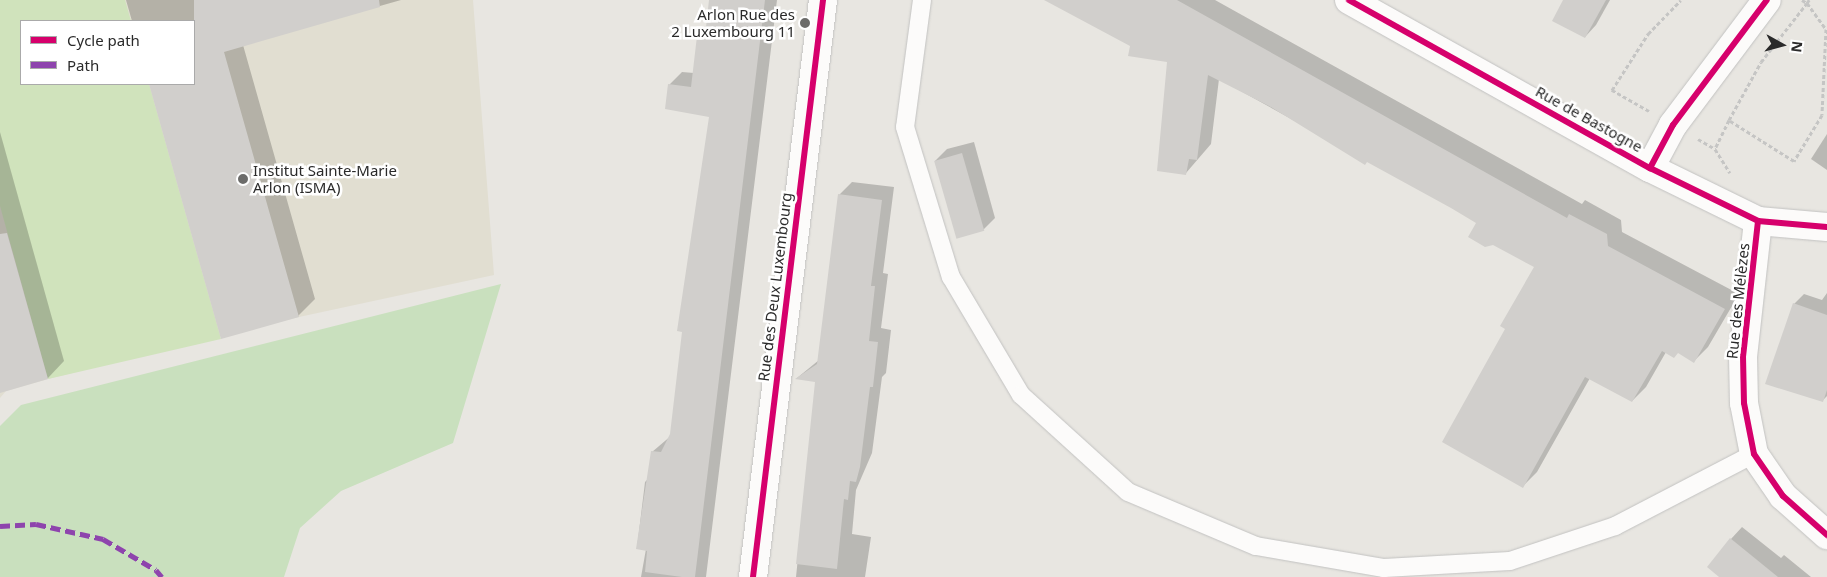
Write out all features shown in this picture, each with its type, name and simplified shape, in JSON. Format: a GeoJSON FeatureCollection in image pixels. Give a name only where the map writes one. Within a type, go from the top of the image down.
{"type":"FeatureCollection","features":[{"type":"Feature","properties":{"kind":"street","name":"Rue des Deux Luxembourg"},"geometry":{"type":"LineString","coordinates":[[753,577],[823,0]]}},
{"type":"Feature","properties":{"kind":"street","name":"Rue de Bastogne"},"geometry":{"type":"LineString","coordinates":[[1349,0],[1650,168],[1758,221],[1827,227]]}},
{"type":"Feature","properties":{"kind":"street"},"geometry":{"type":"LineString","coordinates":[[1650,168],[1673,125],[1767,0]]}},
{"type":"Feature","properties":{"kind":"street","name":"Rue des Mélèzes"},"geometry":{"type":"LineString","coordinates":[[1758,221],[1743,356],[1744,403],[1754,454],[1783,496],[1827,535]]}},
{"type":"Feature","properties":{"kind":"lane"},"geometry":{"type":"LineString","coordinates":[[922,0],[905,127],[951,277],[1021,394],[1128,492],[1256,546],[1384,568],[1510,561],[1615,526],[1754,454]]}},
{"type":"Feature","properties":{"kind":"path"},"geometry":{"type":"LineString","coordinates":[[1673,125],[1612,90],[1648,34],[1681,0]]}},
{"type":"Feature","properties":{"kind":"path"},"geometry":{"type":"LineString","coordinates":[[1729,120],[1794,161],[1822,114],[1826,29],[1808,2],[1802,0]]}},
{"type":"Feature","properties":{"kind":"path"},"geometry":{"type":"LineString","coordinates":[[1719,202],[1731,174],[1715,148],[1761,62],[1808,2]]}},
{"type":"Feature","properties":{"kind":"shaded area","name":"Institut Sainte-Marie Arlon (ISMA)"},"geometry":{"type":"Polygon","coordinates":[[[0,0],[473,0],[494,275],[299,317],[6,391],[0,398],[0,0]]]}},
{"type":"Feature","properties":{"kind":"green space"},"geometry":{"type":"Polygon","coordinates":[[[0,0],[125,0],[131,20],[20,20],[20,85],[149,85],[221,339],[48,379],[0,206],[0,0]]]}},
{"type":"Feature","properties":{"kind":"green space"},"geometry":{"type":"Polygon","coordinates":[[[501,284],[453,443],[341,491],[300,528],[284,577],[0,577],[0,426],[21,405],[501,284]]]}},
{"type":"Feature","properties":{"kind":"building"},"geometry":{"type":"Polygon","coordinates":[[[194,0],[379,0],[380,7],[224,52],[299,317],[221,339],[149,85],[195,85],[194,0]]]}},
{"type":"Feature","properties":{"kind":"building"},"geometry":{"type":"Polygon","coordinates":[[[709,0],[765,0],[695,577],[682,577],[645,572],[647,551],[636,549],[651,451],[661,452],[670,434],[682,332],[677,331],[709,117],[665,109],[668,84],[691,87],[697,36],[705,36],[709,0]]]}},
{"type":"Feature","properties":{"kind":"building"},"geometry":{"type":"Polygon","coordinates":[[[1044,0],[1177,0],[1567,218],[1569,214],[1607,234],[1608,246],[1725,309],[1694,363],[1678,353],[1674,358],[1662,351],[1632,402],[1585,377],[1523,488],[1442,442],[1505,329],[1500,326],[1534,267],[1493,245],[1485,247],[1468,237],[1476,223],[1451,208],[1367,162],[1365,165],[1269,106],[1208,75],[1197,160],[1189,159],[1186,175],[1157,171],[1167,62],[1128,56],[1130,46],[1044,0]]]}},
{"type":"Feature","properties":{"kind":"building"},"geometry":{"type":"Polygon","coordinates":[[[1563,0],[1606,0],[1585,38],[1552,21],[1563,0]]]}},
{"type":"Feature","properties":{"kind":"building"},"geometry":{"type":"Polygon","coordinates":[[[962,153],[984,231],[956,239],[934,161],[962,153]]]}},
{"type":"Feature","properties":{"kind":"building"},"geometry":{"type":"Polygon","coordinates":[[[838,194],[882,200],[871,286],[875,286],[869,341],[878,342],[873,387],[870,387],[860,467],[856,482],[850,481],[848,500],[844,499],[837,569],[796,564],[815,382],[795,379],[817,364],[838,194]]]}},
{"type":"Feature","properties":{"kind":"building"},"geometry":{"type":"Polygon","coordinates":[[[7,233],[48,379],[0,393],[0,234],[7,233]]]}},
{"type":"Feature","properties":{"kind":"building"},"geometry":{"type":"Polygon","coordinates":[[[1793,303],[1827,315],[1827,390],[1823,402],[1765,384],[1793,303]]]}},
{"type":"Feature","properties":{"kind":"building"},"geometry":{"type":"Polygon","coordinates":[[[1730,538],[1778,577],[1719,577],[1707,567],[1730,538]]]}},
{"type":"Feature","properties":{"kind":"marked path"},"geometry":{"type":"LineString","coordinates":[[0,526],[36,524],[103,539],[156,570],[162,577]]}},
{"type":"Feature","properties":{"kind":"cycle path"},"geometry":{"type":"LineString","coordinates":[[753,577],[823,0]]}},
{"type":"Feature","properties":{"kind":"cycle path"},"geometry":{"type":"LineString","coordinates":[[1349,0],[1650,168],[1758,221],[1827,227]]}},
{"type":"Feature","properties":{"kind":"cycle path"},"geometry":{"type":"LineString","coordinates":[[1650,168],[1673,125],[1767,0]]}},
{"type":"Feature","properties":{"kind":"cycle path"},"geometry":{"type":"LineString","coordinates":[[1758,221],[1743,356],[1744,403],[1754,454],[1783,496],[1827,535]]}},
{"type":"Feature","properties":{"kind":"place","name":"Arlon Rue des 2 Luxembourg 11"},"geometry":{"type":"Point","coordinates":[805,23]}},
{"type":"Feature","properties":{"kind":"place","name":"Institut Sainte-Marie Arlon (ISMA)"},"geometry":{"type":"Point","coordinates":[243,179]}}]}
